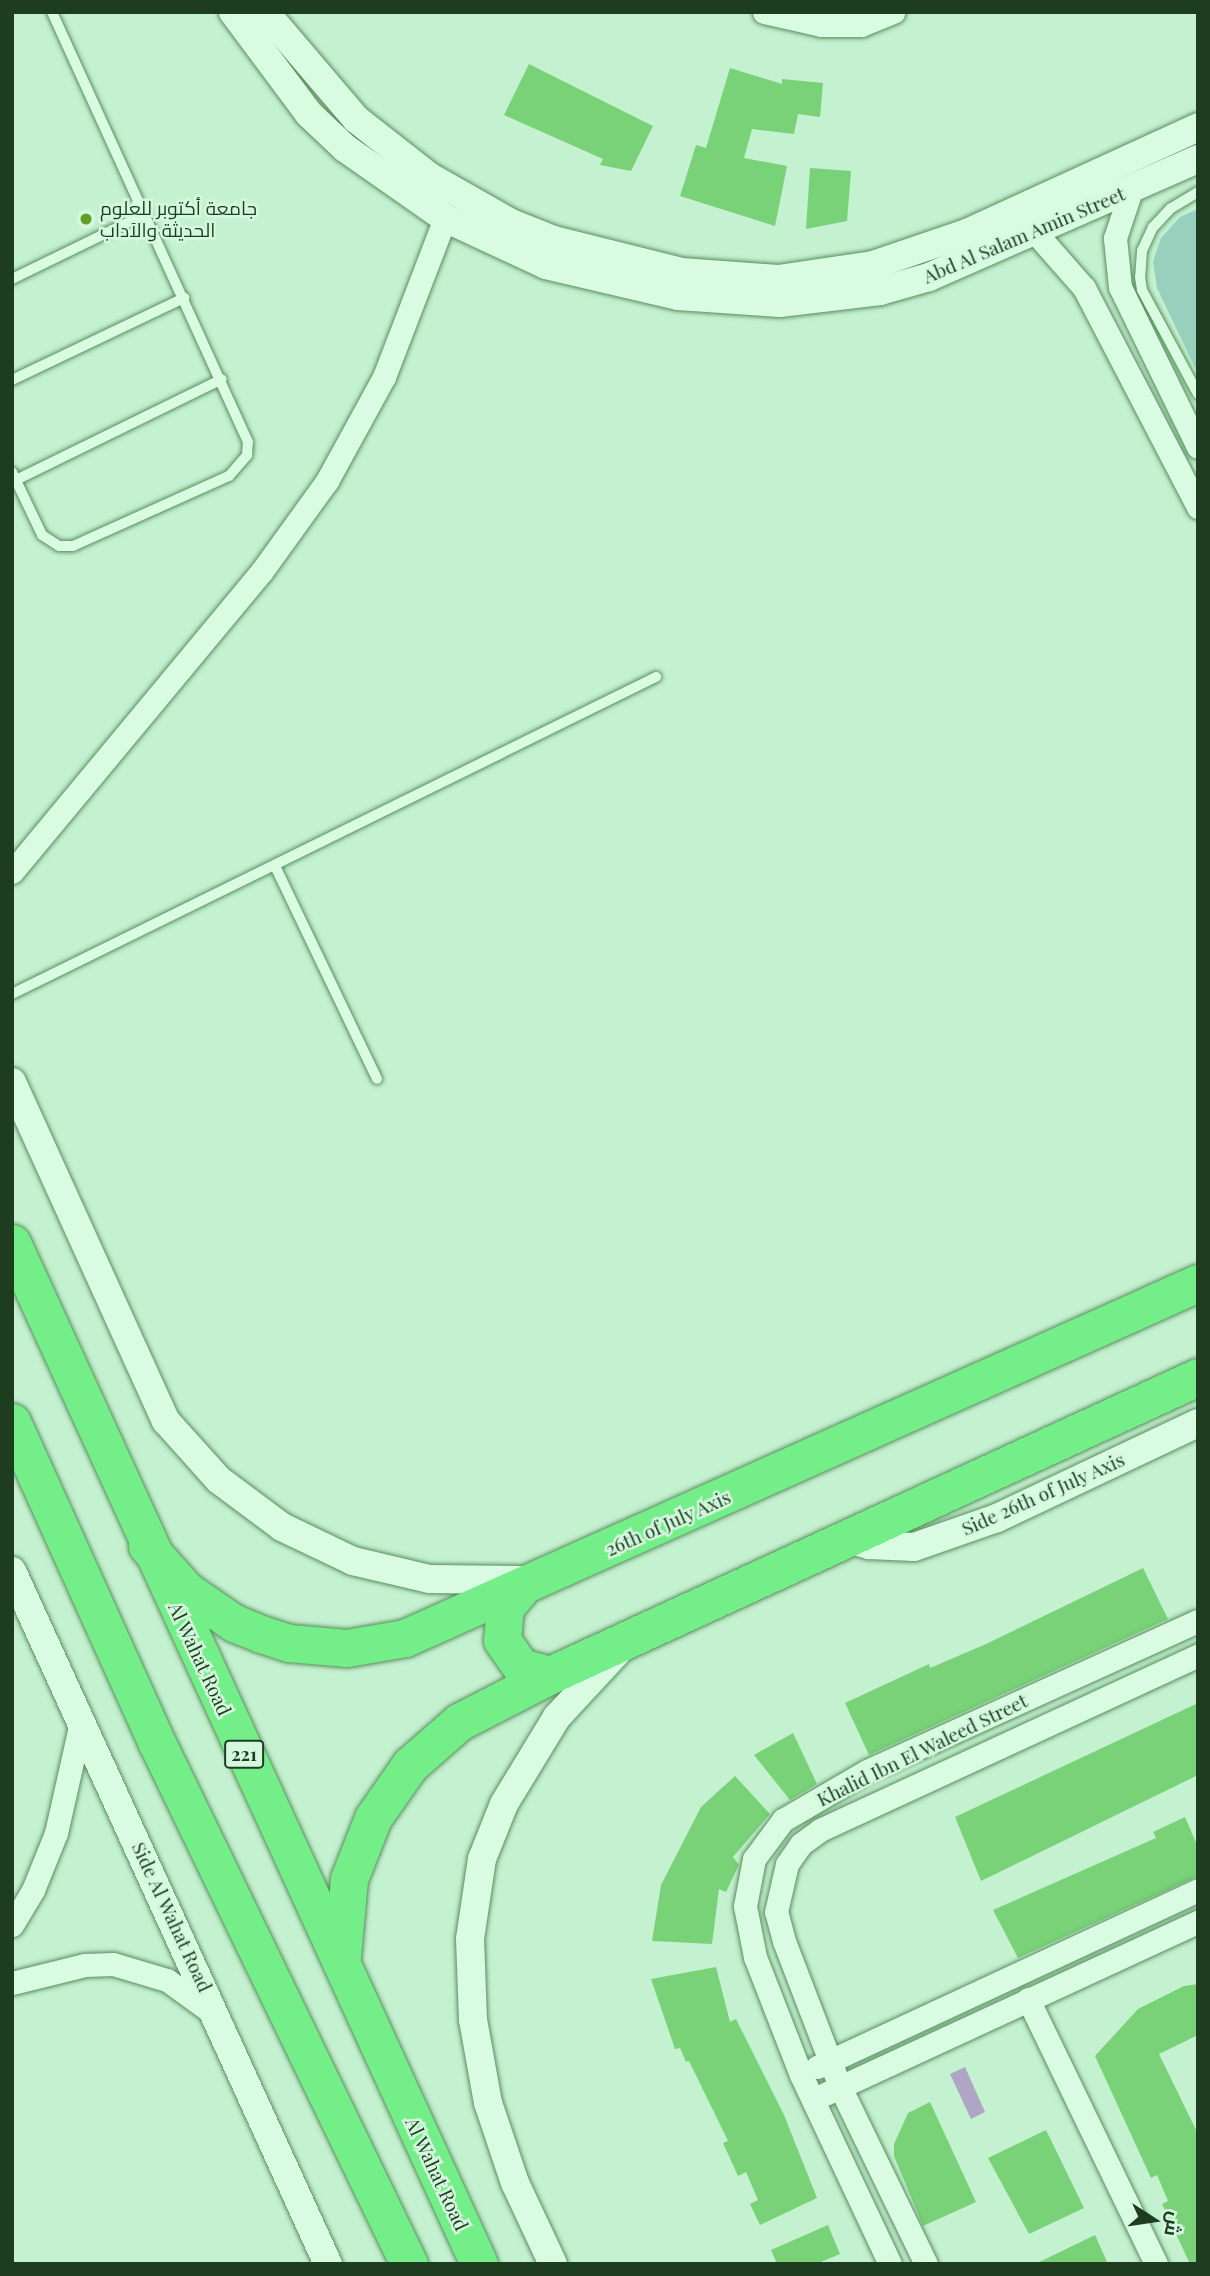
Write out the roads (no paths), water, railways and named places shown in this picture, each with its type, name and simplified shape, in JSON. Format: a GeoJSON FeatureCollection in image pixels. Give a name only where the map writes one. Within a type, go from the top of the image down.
{"type":"FeatureCollection","features":[{"type":"Feature","properties":{"kind":"highway","name":"Al Wahat Road"},"geometry":{"type":"LineString","coordinates":[[12,1243],[147,1546],[479,2264]]}},
{"type":"Feature","properties":{"kind":"highway","name":"26th of July Axis"},"geometry":{"type":"LineString","coordinates":[[147,1546],[186,1590],[226,1618],[261,1634],[318,1647],[347,1648],[405,1639],[534,1584],[1198,1283]]}},
{"type":"Feature","properties":{"kind":"highway"},"geometry":{"type":"LineString","coordinates":[[344,1971],[341,1944],[349,1879],[364,1838],[390,1790],[433,1742],[459,1722],[550,1675],[1198,1377]]}},
{"type":"Feature","properties":{"kind":"highway"},"geometry":{"type":"LineString","coordinates":[[12,1422],[156,1743],[410,2264]]}},
{"type":"Feature","properties":{"kind":"highway"},"geometry":{"type":"LineString","coordinates":[[534,1584],[505,1607],[502,1640],[521,1667],[550,1675]]}},
{"type":"Feature","properties":{"kind":"street","name":"Abd Al Salam Amin Street"},"geometry":{"type":"LineString","coordinates":[[233,12],[309,114],[345,148],[445,218],[506,250],[591,278],[678,296],[780,303],[830,300],[929,277],[1151,148],[1198,127]]}},
{"type":"Feature","properties":{"kind":"street","name":"Abd Al Salam Amin Street"},"geometry":{"type":"LineString","coordinates":[[265,12],[323,86],[392,149],[511,223],[598,253],[729,278],[825,275],[1131,190],[1198,159]]}},
{"type":"Feature","properties":{"kind":"street"},"geometry":{"type":"LineString","coordinates":[[764,12],[821,25],[861,24],[894,12]]}},
{"type":"Feature","properties":{"kind":"street"},"geometry":{"type":"LineString","coordinates":[[1151,148],[1163,175]]}},
{"type":"Feature","properties":{"kind":"street"},"geometry":{"type":"LineString","coordinates":[[1131,190],[1120,213],[1115,263],[1120,288],[1163,382],[1198,446]]}},
{"type":"Feature","properties":{"kind":"street"},"geometry":{"type":"LineString","coordinates":[[12,872],[262,571],[327,481],[384,377],[445,218]]}},
{"type":"Feature","properties":{"kind":"street"},"geometry":{"type":"LineString","coordinates":[[1028,218],[1084,288],[1198,507]]}},
{"type":"Feature","properties":{"kind":"street"},"geometry":{"type":"LineString","coordinates":[[1140,393],[1163,382]]}},
{"type":"Feature","properties":{"kind":"street"},"geometry":{"type":"LineString","coordinates":[[12,1082],[166,1421],[219,1480],[282,1527],[354,1561],[430,1579],[534,1584]]}},
{"type":"Feature","properties":{"kind":"street","name":"Side 26th of July Axis"},"geometry":{"type":"LineString","coordinates":[[844,1538],[869,1545],[914,1547],[997,1518],[1198,1423]]}},
{"type":"Feature","properties":{"kind":"street","name":"Side Al Wahat Road"},"geometry":{"type":"LineString","coordinates":[[12,1571],[219,2018],[328,2264]]}},
{"type":"Feature","properties":{"kind":"street","name":"Khalid Ibn El Waleed Street"},"geometry":{"type":"LineString","coordinates":[[890,2264],[802,2075],[748,1930],[746,1882],[766,1838],[783,1820],[867,1771],[1198,1621]]}},
{"type":"Feature","properties":{"kind":"street"},"geometry":{"type":"LineString","coordinates":[[553,2264],[511,2173],[486,2092],[470,1980],[474,1903],[490,1835],[526,1762],[557,1717],[631,1638]]}},
{"type":"Feature","properties":{"kind":"street","name":"Khalid Ibn El Waleed Street"},"geometry":{"type":"LineString","coordinates":[[926,2264],[828,2062],[776,1912],[787,1864],[801,1844],[820,1830],[1198,1655]]}},
{"type":"Feature","properties":{"kind":"street"},"geometry":{"type":"LineString","coordinates":[[12,1925],[33,1890],[57,1833],[81,1722]]}},
{"type":"Feature","properties":{"kind":"street"},"geometry":{"type":"LineString","coordinates":[[802,2075],[1198,1890]]}},
{"type":"Feature","properties":{"kind":"street"},"geometry":{"type":"LineString","coordinates":[[813,2100],[1028,1998],[1198,1922]]}},
{"type":"Feature","properties":{"kind":"street"},"geometry":{"type":"LineString","coordinates":[[12,1983],[85,1965],[113,1964],[167,1980],[219,2018]]}},
{"type":"Feature","properties":{"kind":"street"},"geometry":{"type":"LineString","coordinates":[[1028,1998],[1156,2264]]}},
{"type":"Feature","properties":{"kind":"lane"},"geometry":{"type":"LineString","coordinates":[[52,12],[222,379],[248,442],[247,455],[229,476],[66,547],[42,535],[14,476],[222,379]]}},
{"type":"Feature","properties":{"kind":"lane"},"geometry":{"type":"LineString","coordinates":[[1198,192],[1161,217],[1147,239],[1140,264],[1142,290],[1193,371],[1198,394]]}},
{"type":"Feature","properties":{"kind":"lane"},"geometry":{"type":"LineString","coordinates":[[12,279],[145,214]]}},
{"type":"Feature","properties":{"kind":"lane"},"geometry":{"type":"LineString","coordinates":[[12,380],[184,298]]}},
{"type":"Feature","properties":{"kind":"lane"},"geometry":{"type":"LineString","coordinates":[[12,994],[656,677]]}},
{"type":"Feature","properties":{"kind":"lane"},"geometry":{"type":"LineString","coordinates":[[275,866],[377,1079]]}},
{"type":"Feature","properties":{"kind":"place","name":"جامعة أكتوبر للعلوم الحديثة والآداب"},"geometry":{"type":"Point","coordinates":[86,219]}}]}
